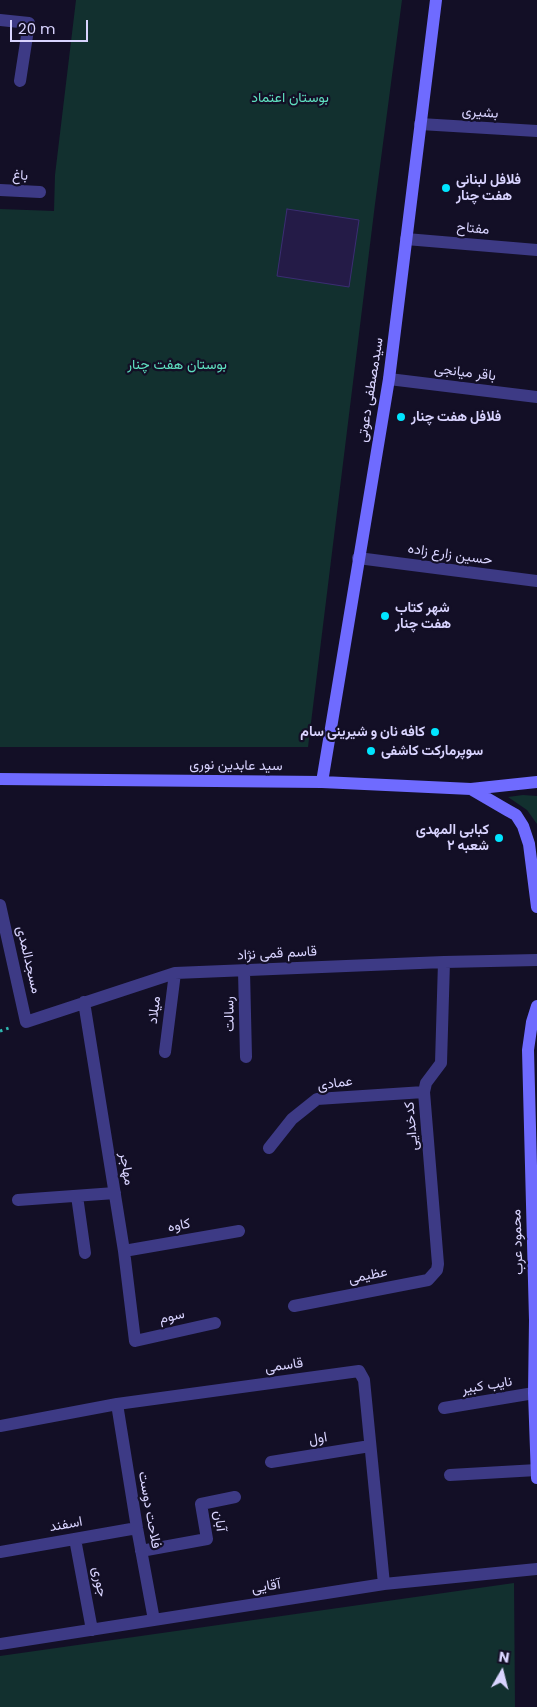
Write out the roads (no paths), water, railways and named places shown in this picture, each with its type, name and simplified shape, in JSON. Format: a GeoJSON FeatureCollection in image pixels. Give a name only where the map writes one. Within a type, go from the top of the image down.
{"type":"FeatureCollection","features":[{"type":"Feature","properties":{"kind":"main road","name":"سیدمصطفی دعوتی"},"geometry":{"type":"LineString","coordinates":[[322,782],[389,379],[436,0]]}},
{"type":"Feature","properties":{"kind":"main road","name":"سید عابدین نوری"},"geometry":{"type":"LineString","coordinates":[[0,779],[322,782],[471,789],[537,782]]}},
{"type":"Feature","properties":{"kind":"main road"},"geometry":{"type":"LineString","coordinates":[[471,789],[508,810],[516,816],[523,826],[529,844],[537,906]]}},
{"type":"Feature","properties":{"kind":"main road","name":"محمود عرب"},"geometry":{"type":"LineString","coordinates":[[537,1006],[532,1022],[528,1050],[537,1478]]}},
{"type":"Feature","properties":{"kind":"street"},"geometry":{"type":"LineString","coordinates":[[0,20],[29,23],[20,81]]}},
{"type":"Feature","properties":{"kind":"street","name":"بشیری"},"geometry":{"type":"LineString","coordinates":[[420,124],[537,132]]}},
{"type":"Feature","properties":{"kind":"street","name":"باغ"},"geometry":{"type":"LineString","coordinates":[[0,190],[40,192]]}},
{"type":"Feature","properties":{"kind":"street","name":"مفتاح"},"geometry":{"type":"LineString","coordinates":[[406,239],[537,250]]}},
{"type":"Feature","properties":{"kind":"street","name":"باقر میانجی"},"geometry":{"type":"LineString","coordinates":[[389,379],[537,396]]}},
{"type":"Feature","properties":{"kind":"street","name":"حسین زارع زاده"},"geometry":{"type":"LineString","coordinates":[[358,558],[537,581]]}},
{"type":"Feature","properties":{"kind":"street","name":"مسجدالمدی"},"geometry":{"type":"LineString","coordinates":[[0,905],[26,1022]]}},
{"type":"Feature","properties":{"kind":"street","name":"قاسم قمی نژاد"},"geometry":{"type":"LineString","coordinates":[[26,1022],[175,973],[537,960]]}},
{"type":"Feature","properties":{"kind":"street","name":"کدخدایی"},"geometry":{"type":"LineString","coordinates":[[438,1264],[424,1092],[426,1083],[441,1063],[444,962]]}},
{"type":"Feature","properties":{"kind":"street","name":"رسالت"},"geometry":{"type":"LineString","coordinates":[[244,971],[246,1057]]}},
{"type":"Feature","properties":{"kind":"street","name":"میلاد"},"geometry":{"type":"LineString","coordinates":[[165,1052],[175,973]]}},
{"type":"Feature","properties":{"kind":"street","name":"مهاجر"},"geometry":{"type":"LineString","coordinates":[[84,1002],[124,1251],[135,1341]]}},
{"type":"Feature","properties":{"kind":"street","name":"عمادی"},"geometry":{"type":"LineString","coordinates":[[269,1148],[292,1119],[317,1099],[424,1092]]}},
{"type":"Feature","properties":{"kind":"street"},"geometry":{"type":"LineString","coordinates":[[18,1200],[115,1193]]}},
{"type":"Feature","properties":{"kind":"street"},"geometry":{"type":"LineString","coordinates":[[77,1196],[85,1253]]}},
{"type":"Feature","properties":{"kind":"street","name":"کاوه"},"geometry":{"type":"LineString","coordinates":[[124,1251],[239,1231]]}},
{"type":"Feature","properties":{"kind":"street","name":"عظیمی"},"geometry":{"type":"LineString","coordinates":[[294,1306],[428,1280],[437,1270],[438,1264]]}},
{"type":"Feature","properties":{"kind":"street","name":"سوم"},"geometry":{"type":"LineString","coordinates":[[135,1341],[215,1323]]}},
{"type":"Feature","properties":{"kind":"street","name":"قاسمی"},"geometry":{"type":"LineString","coordinates":[[0,1426],[117,1404],[359,1371],[364,1380],[384,1584]]}},
{"type":"Feature","properties":{"kind":"street","name":"نایب کبیر"},"geometry":{"type":"LineString","coordinates":[[444,1408],[534,1393]]}},
{"type":"Feature","properties":{"kind":"street","name":"فلاحت دوست"},"geometry":{"type":"LineString","coordinates":[[117,1404],[154,1620]]}},
{"type":"Feature","properties":{"kind":"street","name":"اول"},"geometry":{"type":"LineString","coordinates":[[271,1462],[370,1446]]}},
{"type":"Feature","properties":{"kind":"street"},"geometry":{"type":"LineString","coordinates":[[450,1475],[537,1470]]}},
{"type":"Feature","properties":{"kind":"street","name":"آبان"},"geometry":{"type":"LineString","coordinates":[[141,1551],[207,1539],[201,1504],[235,1497]]}},
{"type":"Feature","properties":{"kind":"street","name":"اسفند"},"geometry":{"type":"LineString","coordinates":[[0,1552],[137,1528]]}},
{"type":"Feature","properties":{"kind":"street","name":"جوری"},"geometry":{"type":"LineString","coordinates":[[76,1539],[92,1630]]}},
{"type":"Feature","properties":{"kind":"street","name":"آقایی"},"geometry":{"type":"LineString","coordinates":[[0,1644],[384,1584],[537,1569]]}},
{"type":"Feature","properties":{"kind":"place","name":"فلافل لبنانی هفت چنار"},"geometry":{"type":"Point","coordinates":[446,188]}},
{"type":"Feature","properties":{"kind":"place","name":"فلافل هفت چنار"},"geometry":{"type":"Point","coordinates":[401,417]}},
{"type":"Feature","properties":{"kind":"place","name":"شهر کتاب هفت چنار"},"geometry":{"type":"Point","coordinates":[385,616]}},
{"type":"Feature","properties":{"kind":"place","name":"کافه نان و شیرینی سام"},"geometry":{"type":"Point","coordinates":[435,732]}},
{"type":"Feature","properties":{"kind":"place","name":"سوپرمارکت کاشفی"},"geometry":{"type":"Point","coordinates":[371,751]}},
{"type":"Feature","properties":{"kind":"place","name":"کبابی المهدی شعبه ۲"},"geometry":{"type":"Point","coordinates":[499,838]}},
{"type":"Feature","properties":{"kind":"park label","name":"بوستان اعتماد"},"geometry":{"type":"Point","coordinates":[290,98]}},
{"type":"Feature","properties":{"kind":"park label","name":"بوستان هفت چنار"},"geometry":{"type":"Point","coordinates":[177,365]}}]}
